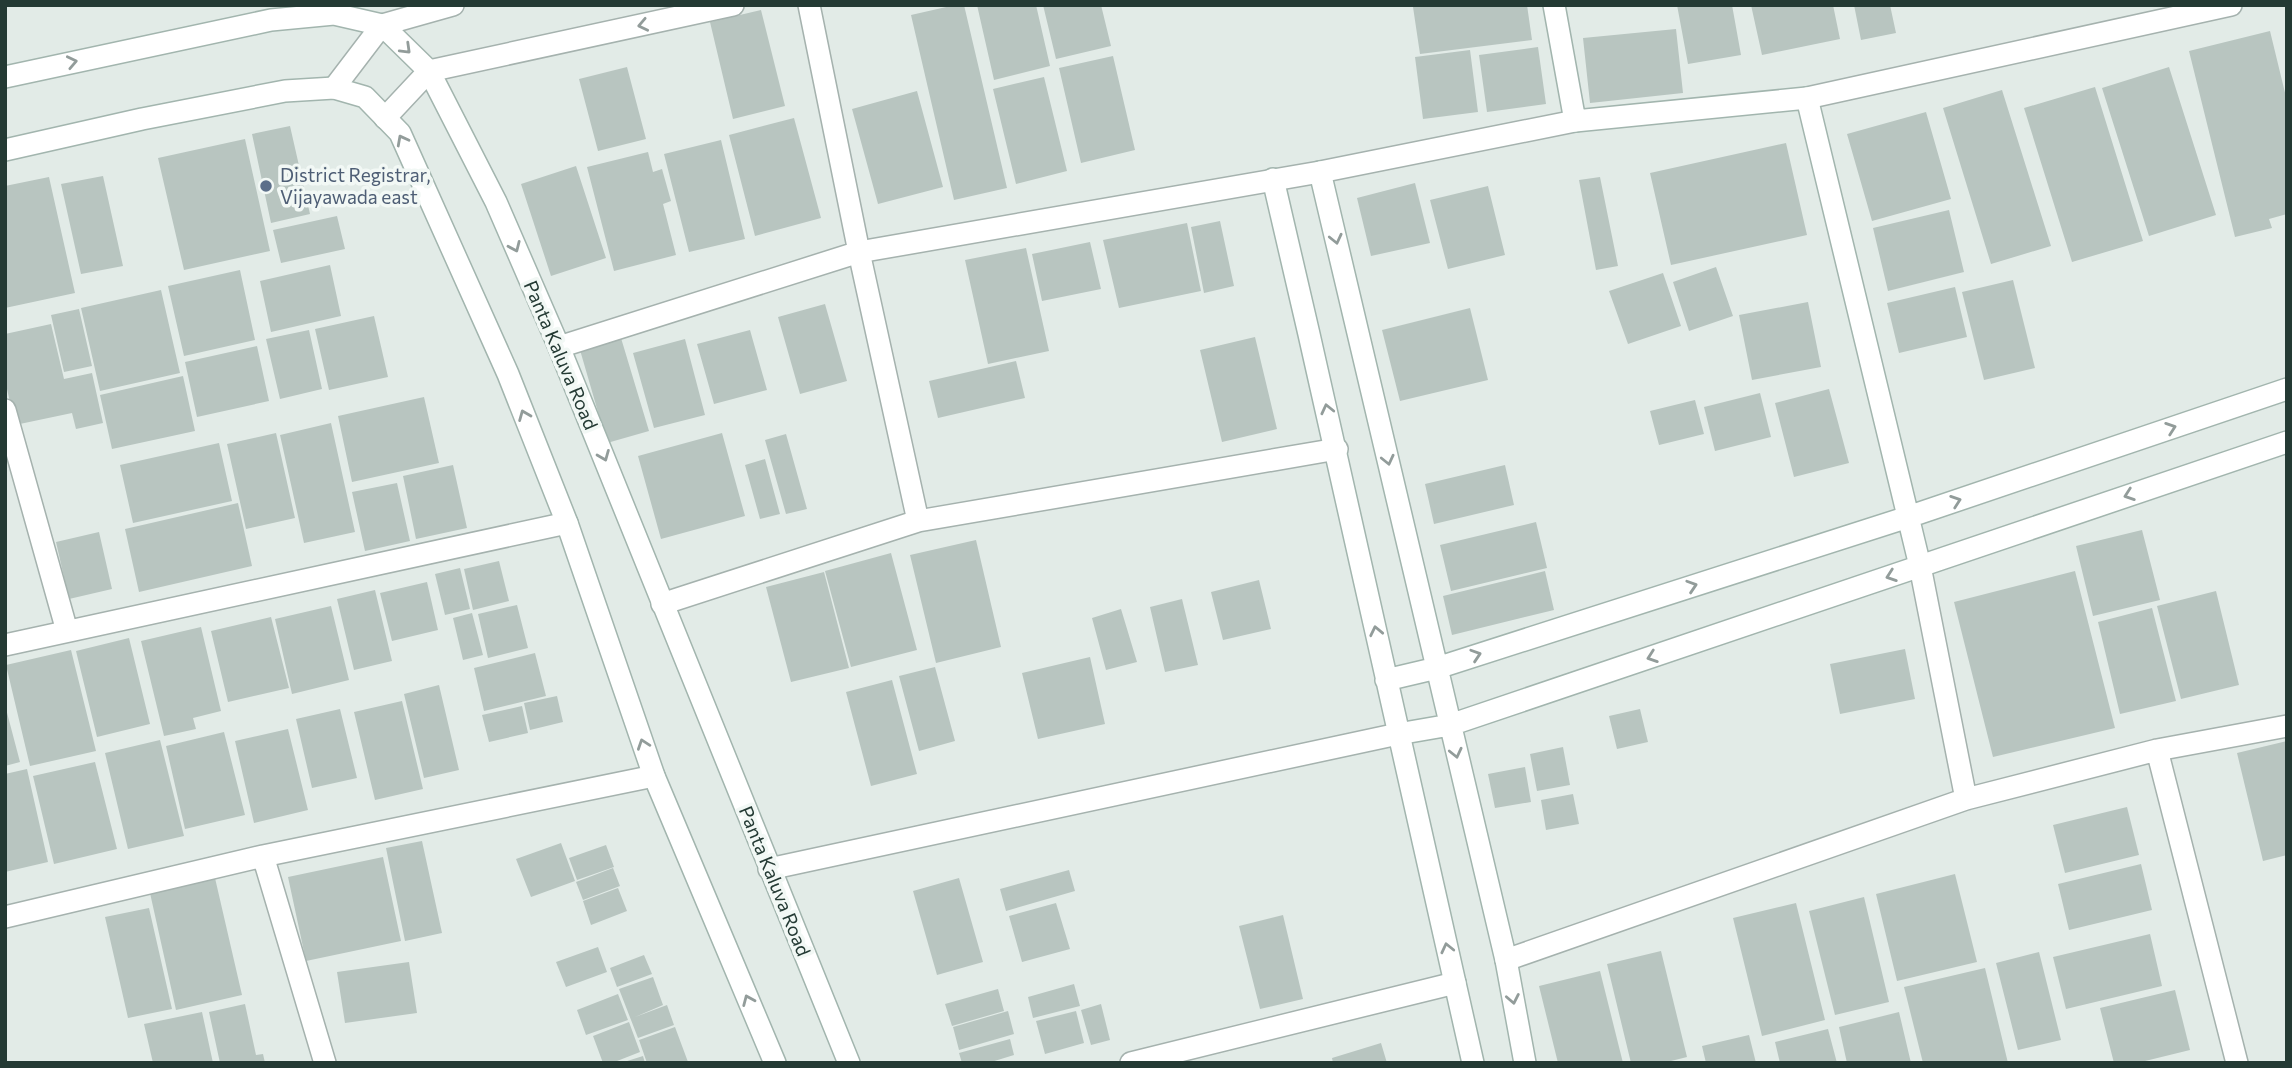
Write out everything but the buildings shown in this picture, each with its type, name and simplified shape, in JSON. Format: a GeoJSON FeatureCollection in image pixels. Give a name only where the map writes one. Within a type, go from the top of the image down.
{"type":"FeatureCollection","features":[{"type":"Feature","properties":{"kind":"street"},"geometry":{"type":"LineString","coordinates":[[5,77],[271,20],[334,14],[382,25],[430,8],[453,5]]}},
{"type":"Feature","properties":{"kind":"street"},"geometry":{"type":"LineString","coordinates":[[385,118],[429,71],[733,5]]}},
{"type":"Feature","properties":{"kind":"street"},"geometry":{"type":"LineString","coordinates":[[809,5],[859,252],[918,521]]}},
{"type":"Feature","properties":{"kind":"street"},"geometry":{"type":"LineString","coordinates":[[1554,5],[1575,121]]}},
{"type":"Feature","properties":{"kind":"street"},"geometry":{"type":"LineString","coordinates":[[559,347],[859,252],[1320,172],[1575,121],[1807,98],[2231,5]]}},
{"type":"Feature","properties":{"kind":"street"},"geometry":{"type":"LineString","coordinates":[[334,88],[382,25]]}},
{"type":"Feature","properties":{"kind":"street","name":"Panta Kaluva Road"},"geometry":{"type":"LineString","coordinates":[[382,25],[429,71],[496,202],[633,526],[662,604],[849,1063]]}},
{"type":"Feature","properties":{"kind":"street"},"geometry":{"type":"LineString","coordinates":[[5,150],[142,119],[272,94],[334,88],[365,97],[400,133],[508,374],[567,523],[654,776],[775,1063]]}},
{"type":"Feature","properties":{"kind":"street"},"geometry":{"type":"LineString","coordinates":[[1807,98],[1920,566],[1966,799]]}},
{"type":"Feature","properties":{"kind":"street"},"geometry":{"type":"LineString","coordinates":[[1320,172],[1506,960],[1525,1063]]}},
{"type":"Feature","properties":{"kind":"street"},"geometry":{"type":"LineString","coordinates":[[1273,179],[1473,1063]]}},
{"type":"Feature","properties":{"kind":"street"},"geometry":{"type":"LineString","coordinates":[[1386,680],[1437,667],[1908,517],[2287,389]]}},
{"type":"Feature","properties":{"kind":"street"},"geometry":{"type":"LineString","coordinates":[[5,410],[67,631]]}},
{"type":"Feature","properties":{"kind":"street"},"geometry":{"type":"LineString","coordinates":[[769,869],[1450,725],[2287,442]]}},
{"type":"Feature","properties":{"kind":"street"},"geometry":{"type":"LineString","coordinates":[[662,604],[918,521],[1336,449]]}},
{"type":"Feature","properties":{"kind":"street"},"geometry":{"type":"LineString","coordinates":[[5,645],[567,523]]}},
{"type":"Feature","properties":{"kind":"street"},"geometry":{"type":"LineString","coordinates":[[1506,960],[1966,799],[2157,750],[2287,726]]}},
{"type":"Feature","properties":{"kind":"street"},"geometry":{"type":"LineString","coordinates":[[2157,750],[2238,1063]]}},
{"type":"Feature","properties":{"kind":"street"},"geometry":{"type":"LineString","coordinates":[[5,916],[263,856],[654,776]]}},
{"type":"Feature","properties":{"kind":"street"},"geometry":{"type":"LineString","coordinates":[[263,856],[326,1063]]}},
{"type":"Feature","properties":{"kind":"street"},"geometry":{"type":"LineString","coordinates":[[1131,1063],[1455,983]]}},
{"type":"Feature","properties":{"kind":"place","name":"District Registrar, Vijayawada east"},"geometry":{"type":"Point","coordinates":[266,186]}}]}
